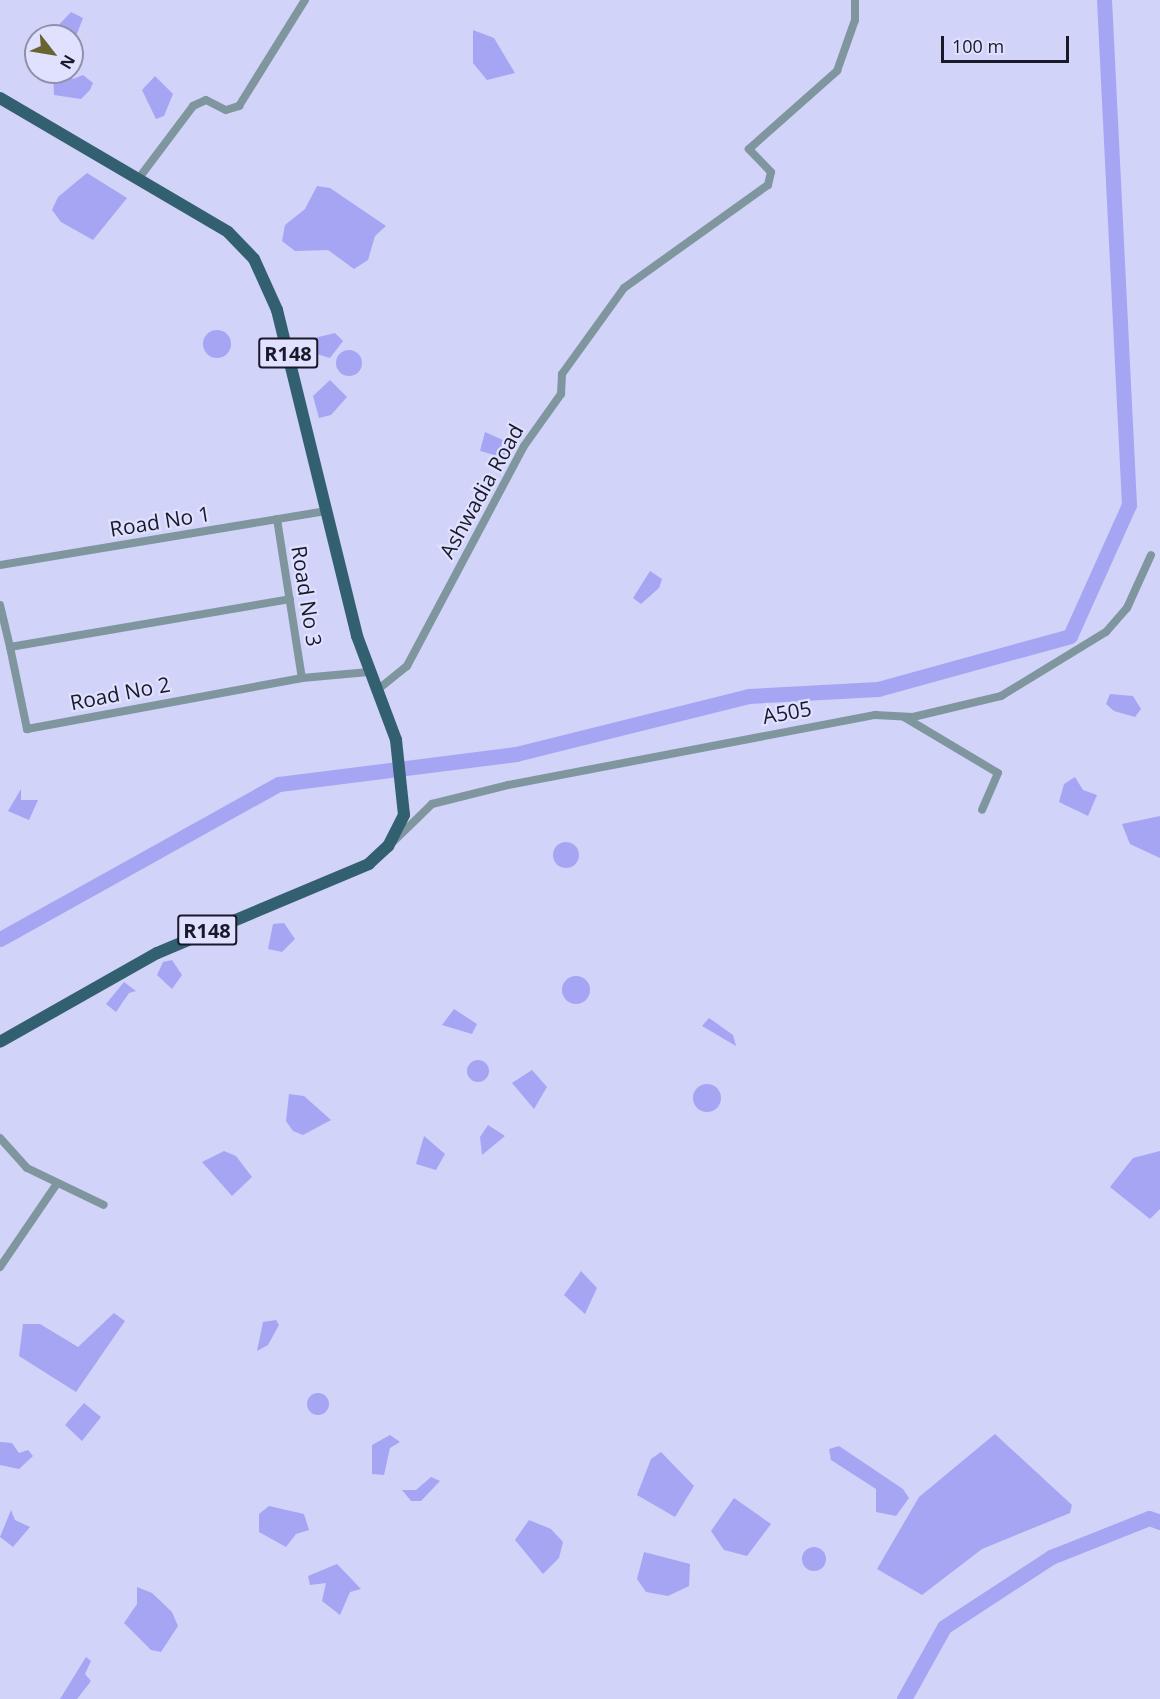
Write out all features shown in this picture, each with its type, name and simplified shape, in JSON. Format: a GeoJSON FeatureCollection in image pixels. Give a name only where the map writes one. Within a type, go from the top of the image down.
{"type":"FeatureCollection","features":[{"type":"Feature","properties":{"kind":"main road","name":"R148"},"geometry":{"type":"LineString","coordinates":[[0,98],[228,232],[254,259],[277,310],[326,511],[369,672],[396,740],[404,815],[388,846],[369,864],[157,953],[0,1042]]}},
{"type":"Feature","properties":{"kind":"street"},"geometry":{"type":"LineString","coordinates":[[139,178],[193,106],[206,100],[226,110],[239,106],[305,0]]}},
{"type":"Feature","properties":{"kind":"street","name":"Ashwadia Road"},"geometry":{"type":"LineString","coordinates":[[376,692],[407,666],[524,446],[561,394],[562,374],[614,306],[624,288],[768,185],[771,172],[749,149],[837,71],[855,20],[855,0]]}},
{"type":"Feature","properties":{"kind":"street","name":"Road No 1"},"geometry":{"type":"LineString","coordinates":[[0,566],[326,511]]}},
{"type":"Feature","properties":{"kind":"street","name":"Road No 3"},"geometry":{"type":"LineString","coordinates":[[277,519],[302,678]]}},
{"type":"Feature","properties":{"kind":"street","name":"A505"},"geometry":{"type":"LineString","coordinates":[[388,846],[432,804],[626,759],[875,715],[903,717],[1001,696],[1032,680],[1106,632],[1127,608],[1151,555]]}},
{"type":"Feature","properties":{"kind":"street"},"geometry":{"type":"LineString","coordinates":[[0,605],[10,647],[290,599]]}},
{"type":"Feature","properties":{"kind":"street","name":"Road No 2"},"geometry":{"type":"LineString","coordinates":[[10,647],[27,729],[302,678]]}},
{"type":"Feature","properties":{"kind":"street"},"geometry":{"type":"LineString","coordinates":[[302,678],[369,672]]}},
{"type":"Feature","properties":{"kind":"street"},"geometry":{"type":"LineString","coordinates":[[903,717],[999,773],[982,810]]}},
{"type":"Feature","properties":{"kind":"street"},"geometry":{"type":"LineString","coordinates":[[0,1138],[27,1168],[56,1185],[104,1205]]}},
{"type":"Feature","properties":{"kind":"street"},"geometry":{"type":"LineString","coordinates":[[0,1266],[56,1185]]}},
{"type":"Feature","properties":{"kind":"water"},"geometry":{"type":"Polygon","coordinates":[[[71,12],[83,18],[81,24],[60,24],[71,12]]]}},
{"type":"Feature","properties":{"kind":"water"},"geometry":{"type":"Polygon","coordinates":[[[473,30],[494,38],[515,73],[487,80],[473,63],[473,30]]]}},
{"type":"Feature","properties":{"kind":"water"},"geometry":{"type":"Polygon","coordinates":[[[84,76],[93,83],[81,99],[54,95],[54,84],[84,84],[84,76]]]}},
{"type":"Feature","properties":{"kind":"water"},"geometry":{"type":"Polygon","coordinates":[[[155,76],[173,94],[164,116],[156,119],[142,90],[155,76]]]}},
{"type":"Feature","properties":{"kind":"water"},"geometry":{"type":"Polygon","coordinates":[[[87,173],[127,198],[93,240],[61,222],[52,210],[58,197],[87,173]]]}},
{"type":"Feature","properties":{"kind":"water"},"geometry":{"type":"Polygon","coordinates":[[[317,186],[330,188],[386,226],[375,236],[368,260],[354,269],[328,250],[295,251],[282,241],[285,225],[305,209],[317,186]]]}},
{"type":"Feature","properties":{"kind":"water"},"geometry":{"type":"Polygon","coordinates":[[[217,330],[227,334],[231,344],[227,354],[217,358],[207,354],[203,344],[207,334],[217,330]]]}},
{"type":"Feature","properties":{"kind":"water"},"geometry":{"type":"Polygon","coordinates":[[[335,333],[343,341],[330,358],[310,352],[314,338],[335,333]]]}},
{"type":"Feature","properties":{"kind":"water"},"geometry":{"type":"Polygon","coordinates":[[[349,350],[358,354],[362,363],[358,372],[349,376],[340,372],[336,363],[340,354],[349,350]]]}},
{"type":"Feature","properties":{"kind":"water"},"geometry":{"type":"Polygon","coordinates":[[[330,380],[347,397],[331,415],[319,418],[313,396],[330,380]]]}},
{"type":"Feature","properties":{"kind":"water"},"geometry":{"type":"Polygon","coordinates":[[[485,432],[505,441],[509,450],[502,457],[480,451],[485,432]]]}},
{"type":"Feature","properties":{"kind":"water"},"geometry":{"type":"Polygon","coordinates":[[[650,571],[662,579],[659,588],[641,604],[633,598],[650,571]]]}},
{"type":"Feature","properties":{"kind":"water"},"geometry":{"type":"Polygon","coordinates":[[[1110,694],[1133,696],[1141,709],[1135,717],[1114,711],[1106,704],[1110,694]]]}},
{"type":"Feature","properties":{"kind":"water"},"geometry":{"type":"Polygon","coordinates":[[[1075,777],[1083,790],[1097,795],[1088,816],[1059,802],[1064,784],[1075,777]]]}},
{"type":"Feature","properties":{"kind":"water"},"geometry":{"type":"Polygon","coordinates":[[[21,789],[21,800],[38,800],[29,820],[8,811],[21,789]]]}},
{"type":"Feature","properties":{"kind":"water"},"geometry":{"type":"Polygon","coordinates":[[[1160,816],[1160,858],[1130,844],[1122,824],[1160,816]]]}},
{"type":"Feature","properties":{"kind":"water"},"geometry":{"type":"Polygon","coordinates":[[[566,842],[575,846],[579,855],[575,864],[566,868],[557,864],[553,855],[557,846],[566,842]]]}},
{"type":"Feature","properties":{"kind":"water"},"geometry":{"type":"Polygon","coordinates":[[[284,923],[295,939],[282,952],[268,949],[273,924],[284,923]]]}},
{"type":"Feature","properties":{"kind":"water"},"geometry":{"type":"Polygon","coordinates":[[[172,960],[182,975],[172,989],[157,975],[163,962],[172,960]]]}},
{"type":"Feature","properties":{"kind":"water"},"geometry":{"type":"Polygon","coordinates":[[[576,976],[586,980],[590,990],[586,1000],[576,1004],[566,1000],[562,990],[566,980],[576,976]]]}},
{"type":"Feature","properties":{"kind":"water"},"geometry":{"type":"Polygon","coordinates":[[[124,982],[136,991],[129,993],[116,1012],[106,1004],[124,982]]]}},
{"type":"Feature","properties":{"kind":"water"},"geometry":{"type":"Polygon","coordinates":[[[454,1009],[477,1024],[472,1034],[442,1025],[454,1009]]]}},
{"type":"Feature","properties":{"kind":"water"},"geometry":{"type":"Polygon","coordinates":[[[709,1018],[733,1035],[736,1046],[702,1026],[709,1018]]]}},
{"type":"Feature","properties":{"kind":"water"},"geometry":{"type":"Polygon","coordinates":[[[474,1060],[482,1060],[489,1067],[489,1075],[482,1082],[474,1082],[467,1075],[467,1067],[474,1060]]]}},
{"type":"Feature","properties":{"kind":"water"},"geometry":{"type":"Polygon","coordinates":[[[532,1070],[547,1087],[534,1109],[512,1083],[532,1070]]]}},
{"type":"Feature","properties":{"kind":"water"},"geometry":{"type":"Polygon","coordinates":[[[707,1084],[717,1088],[721,1098],[717,1108],[707,1112],[697,1108],[693,1098],[697,1088],[707,1084]]]}},
{"type":"Feature","properties":{"kind":"water"},"geometry":{"type":"Polygon","coordinates":[[[289,1094],[304,1096],[331,1120],[303,1135],[293,1131],[286,1121],[289,1094]]]}},
{"type":"Feature","properties":{"kind":"water"},"geometry":{"type":"Polygon","coordinates":[[[488,1125],[505,1136],[482,1155],[480,1137],[488,1125]]]}},
{"type":"Feature","properties":{"kind":"water"},"geometry":{"type":"Polygon","coordinates":[[[424,1136],[445,1154],[436,1170],[416,1164],[424,1136]]]}},
{"type":"Feature","properties":{"kind":"water"},"geometry":{"type":"Polygon","coordinates":[[[224,1151],[236,1156],[252,1177],[232,1196],[202,1162],[224,1151]]]}},
{"type":"Feature","properties":{"kind":"water"},"geometry":{"type":"Polygon","coordinates":[[[1160,1151],[1160,1209],[1150,1219],[1110,1187],[1133,1158],[1160,1151]]]}},
{"type":"Feature","properties":{"kind":"water"},"geometry":{"type":"Polygon","coordinates":[[[581,1271],[597,1288],[585,1314],[564,1295],[581,1271]]]}},
{"type":"Feature","properties":{"kind":"water"},"geometry":{"type":"Polygon","coordinates":[[[114,1313],[125,1321],[76,1392],[19,1356],[23,1324],[40,1324],[78,1347],[114,1313]]]}},
{"type":"Feature","properties":{"kind":"water"},"geometry":{"type":"Polygon","coordinates":[[[276,1320],[279,1325],[268,1345],[257,1351],[263,1322],[276,1320]]]}},
{"type":"Feature","properties":{"kind":"water"},"geometry":{"type":"Polygon","coordinates":[[[318,1393],[326,1396],[329,1404],[326,1412],[318,1415],[310,1412],[307,1404],[310,1396],[318,1393]]]}},
{"type":"Feature","properties":{"kind":"water"},"geometry":{"type":"Polygon","coordinates":[[[84,1403],[101,1417],[82,1441],[65,1425],[84,1403]]]}},
{"type":"Feature","properties":{"kind":"water"},"geometry":{"type":"Polygon","coordinates":[[[995,1434],[1072,1505],[1070,1513],[982,1549],[922,1595],[877,1569],[919,1497],[995,1434]]]}},
{"type":"Feature","properties":{"kind":"water"},"geometry":{"type":"Polygon","coordinates":[[[390,1435],[400,1442],[390,1448],[384,1475],[372,1474],[372,1445],[390,1435]]]}},
{"type":"Feature","properties":{"kind":"water"},"geometry":{"type":"Polygon","coordinates":[[[0,1442],[12,1443],[19,1453],[28,1450],[33,1456],[19,1469],[0,1465],[0,1442]]]}},
{"type":"Feature","properties":{"kind":"water"},"geometry":{"type":"Polygon","coordinates":[[[839,1446],[903,1489],[909,1498],[896,1516],[876,1512],[876,1489],[831,1460],[829,1449],[839,1446]]]}},
{"type":"Feature","properties":{"kind":"water"},"geometry":{"type":"Polygon","coordinates":[[[661,1452],[694,1486],[675,1517],[637,1495],[651,1459],[661,1452]]]}},
{"type":"Feature","properties":{"kind":"water"},"geometry":{"type":"Polygon","coordinates":[[[431,1477],[440,1481],[421,1501],[411,1501],[402,1490],[416,1490],[431,1477]]]}},
{"type":"Feature","properties":{"kind":"water"},"geometry":{"type":"Polygon","coordinates":[[[734,1498],[771,1524],[747,1556],[724,1550],[711,1531],[734,1498]]]}},
{"type":"Feature","properties":{"kind":"water"},"geometry":{"type":"Polygon","coordinates":[[[269,1506],[304,1514],[309,1530],[296,1534],[286,1547],[259,1532],[259,1514],[269,1506]]]}},
{"type":"Feature","properties":{"kind":"water"},"geometry":{"type":"Polygon","coordinates":[[[11,1510],[15,1520],[30,1527],[13,1547],[0,1537],[11,1510]]]}},
{"type":"Feature","properties":{"kind":"water"},"geometry":{"type":"Polygon","coordinates":[[[529,1520],[551,1529],[563,1542],[559,1558],[543,1574],[515,1540],[529,1520]]]}},
{"type":"Feature","properties":{"kind":"water"},"geometry":{"type":"Polygon","coordinates":[[[814,1547],[822,1551],[826,1559],[822,1567],[814,1571],[806,1567],[802,1559],[806,1551],[814,1547]]]}},
{"type":"Feature","properties":{"kind":"water"},"geometry":{"type":"Polygon","coordinates":[[[644,1552],[690,1564],[689,1586],[668,1596],[646,1592],[637,1579],[644,1552]]]}},
{"type":"Feature","properties":{"kind":"water"},"geometry":{"type":"Polygon","coordinates":[[[337,1564],[361,1589],[350,1592],[340,1615],[322,1601],[326,1583],[310,1585],[308,1576],[337,1564]]]}},
{"type":"Feature","properties":{"kind":"water"},"geometry":{"type":"Polygon","coordinates":[[[137,1587],[152,1593],[172,1612],[178,1626],[161,1652],[151,1650],[124,1623],[137,1604],[137,1587]]]}},
{"type":"Feature","properties":{"kind":"water"},"geometry":{"type":"Polygon","coordinates":[[[86,1657],[91,1661],[85,1674],[91,1681],[77,1699],[60,1699],[86,1657]]]}},
{"type":"Feature","properties":{"kind":"waterway"},"geometry":{"type":"LineString","coordinates":[[0,939],[279,784],[516,754],[748,696],[878,689],[1070,636],[1129,505],[1104,0]]}},
{"type":"Feature","properties":{"kind":"waterway"},"geometry":{"type":"LineString","coordinates":[[904,1699],[944,1627],[1051,1557],[1149,1518],[1160,1522]]}}]}
